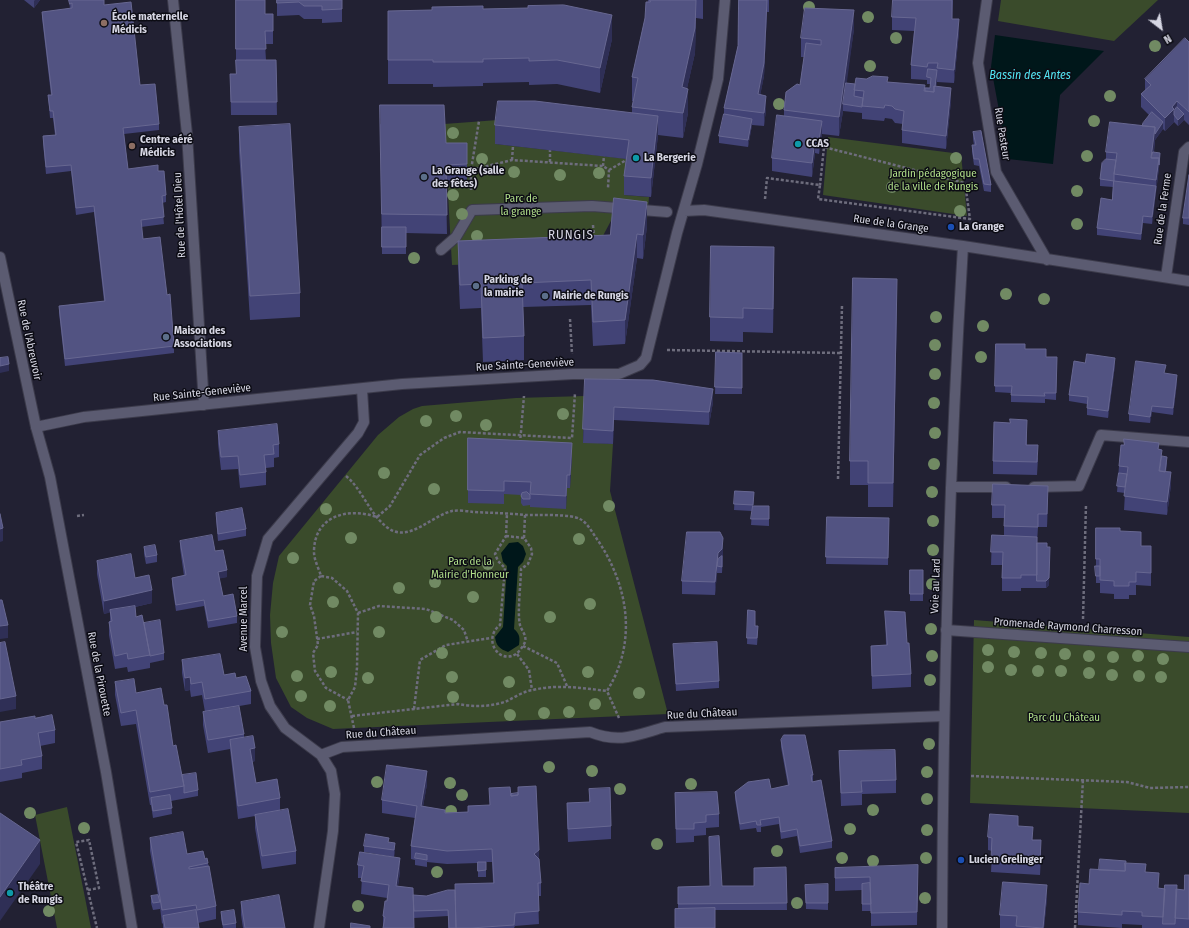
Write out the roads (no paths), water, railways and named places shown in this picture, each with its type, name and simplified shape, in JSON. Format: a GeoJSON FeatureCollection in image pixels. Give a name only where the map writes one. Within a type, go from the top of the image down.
{"type":"FeatureCollection","features":[{"type":"Feature","properties":{"kind":"street","name":"Rue de l'Hôtel Dieu"},"geometry":{"type":"LineString","coordinates":[[173,0],[187,134],[204,405]]}},
{"type":"Feature","properties":{"kind":"street","name":"Rue Sainte-Geneviève"},"geometry":{"type":"LineString","coordinates":[[36,427],[84,417],[402,384],[573,374],[619,374],[640,365],[646,358],[677,233],[684,212],[718,79],[725,0]]}},
{"type":"Feature","properties":{"kind":"street","name":"Rue Pasteur"},"geometry":{"type":"LineString","coordinates":[[986,0],[978,63],[996,172],[1047,260]]}},
{"type":"Feature","properties":{"kind":"street","name":"Rue de la Ferme"},"geometry":{"type":"LineString","coordinates":[[1166,277],[1184,152],[1189,147]]}},
{"type":"Feature","properties":{"kind":"street"},"geometry":{"type":"LineString","coordinates":[[441,250],[456,237],[472,210],[592,206],[667,212]]}},
{"type":"Feature","properties":{"kind":"street","name":"Rue de la Grange"},"geometry":{"type":"LineString","coordinates":[[684,212],[704,210],[963,246],[1189,281]]}},
{"type":"Feature","properties":{"kind":"street","name":"Voie au Lard"},"geometry":{"type":"LineString","coordinates":[[942,928],[946,630],[951,487],[963,246]]}},
{"type":"Feature","properties":{"kind":"street","name":"Rue de l'Abreuvoir"},"geometry":{"type":"LineString","coordinates":[[0,257],[36,427]]}},
{"type":"Feature","properties":{"kind":"street","name":"Avenue Marcel"},"geometry":{"type":"LineString","coordinates":[[319,928],[333,831],[335,794],[331,772],[321,755],[285,728],[270,706],[261,681],[255,647],[257,576],[268,539],[358,433],[364,422],[362,389]]}},
{"type":"Feature","properties":{"kind":"street","name":"Rue de la Pirouette"},"geometry":{"type":"LineString","coordinates":[[36,427],[50,477],[106,772],[132,928]]}},
{"type":"Feature","properties":{"kind":"street"},"geometry":{"type":"LineString","coordinates":[[951,487],[1079,486],[1101,435],[1189,442]]}},
{"type":"Feature","properties":{"kind":"street","name":"Promenade Raymond Charresson"},"geometry":{"type":"LineString","coordinates":[[946,630],[1189,647]]}},
{"type":"Feature","properties":{"kind":"street","name":"Rue du Château"},"geometry":{"type":"LineString","coordinates":[[321,755],[342,747],[590,732],[604,738],[625,739],[665,727],[944,716]]}},
{"type":"Feature","properties":{"kind":"water","name":"Bassin des Antes"},"geometry":{"type":"Polygon","coordinates":[[[995,35],[1104,51],[1060,95],[1053,164],[1008,159],[991,67],[995,35]]]}},
{"type":"Feature","properties":{"kind":"water"},"geometry":{"type":"Polygon","coordinates":[[[518,542],[523,546],[526,554],[523,562],[518,567],[514,629],[518,634],[519,645],[508,652],[499,647],[496,643],[495,637],[503,627],[507,566],[503,562],[501,553],[509,543],[518,542]]]}},
{"type":"Feature","properties":{"kind":"place","name":"École maternelle Médicis"},"geometry":{"type":"Point","coordinates":[104,23]}},
{"type":"Feature","properties":{"kind":"place","name":"CCAS"},"geometry":{"type":"Point","coordinates":[798,144]}},
{"type":"Feature","properties":{"kind":"place","name":"Centre aéré Médicis"},"geometry":{"type":"Point","coordinates":[132,146]}},
{"type":"Feature","properties":{"kind":"place","name":"La Bergerie"},"geometry":{"type":"Point","coordinates":[636,158]}},
{"type":"Feature","properties":{"kind":"place","name":"La Grange (salle des fêtes)"},"geometry":{"type":"Point","coordinates":[424,177]}},
{"type":"Feature","properties":{"kind":"place","name":"La Grange"},"geometry":{"type":"Point","coordinates":[951,227]}},
{"type":"Feature","properties":{"kind":"place","name":"Parking de la mairie"},"geometry":{"type":"Point","coordinates":[476,286]}},
{"type":"Feature","properties":{"kind":"place","name":"Mairie de Rungis"},"geometry":{"type":"Point","coordinates":[545,296]}},
{"type":"Feature","properties":{"kind":"place","name":"Maison des Associations"},"geometry":{"type":"Point","coordinates":[166,337]}},
{"type":"Feature","properties":{"kind":"place","name":"Lucien Grelinger"},"geometry":{"type":"Point","coordinates":[961,860]}},
{"type":"Feature","properties":{"kind":"place","name":"Théâtre de Rungis"},"geometry":{"type":"Point","coordinates":[10,893]}},
{"type":"Feature","properties":{"kind":"district","name":"RUNGIS"},"geometry":{"type":"Point","coordinates":[571,235]}},
{"type":"Feature","properties":{"kind":"park label","name":"Jardin pédagogique de la ville de Rungis"},"geometry":{"type":"Point","coordinates":[933,180]}},
{"type":"Feature","properties":{"kind":"park label","name":"Parc de la grange"},"geometry":{"type":"Point","coordinates":[521,205]}},
{"type":"Feature","properties":{"kind":"park label","name":"Parc de la Mairie d’Honneur"},"geometry":{"type":"Point","coordinates":[470,568]}},
{"type":"Feature","properties":{"kind":"park label","name":"Parc du Château"},"geometry":{"type":"Point","coordinates":[1064,718]}}]}
